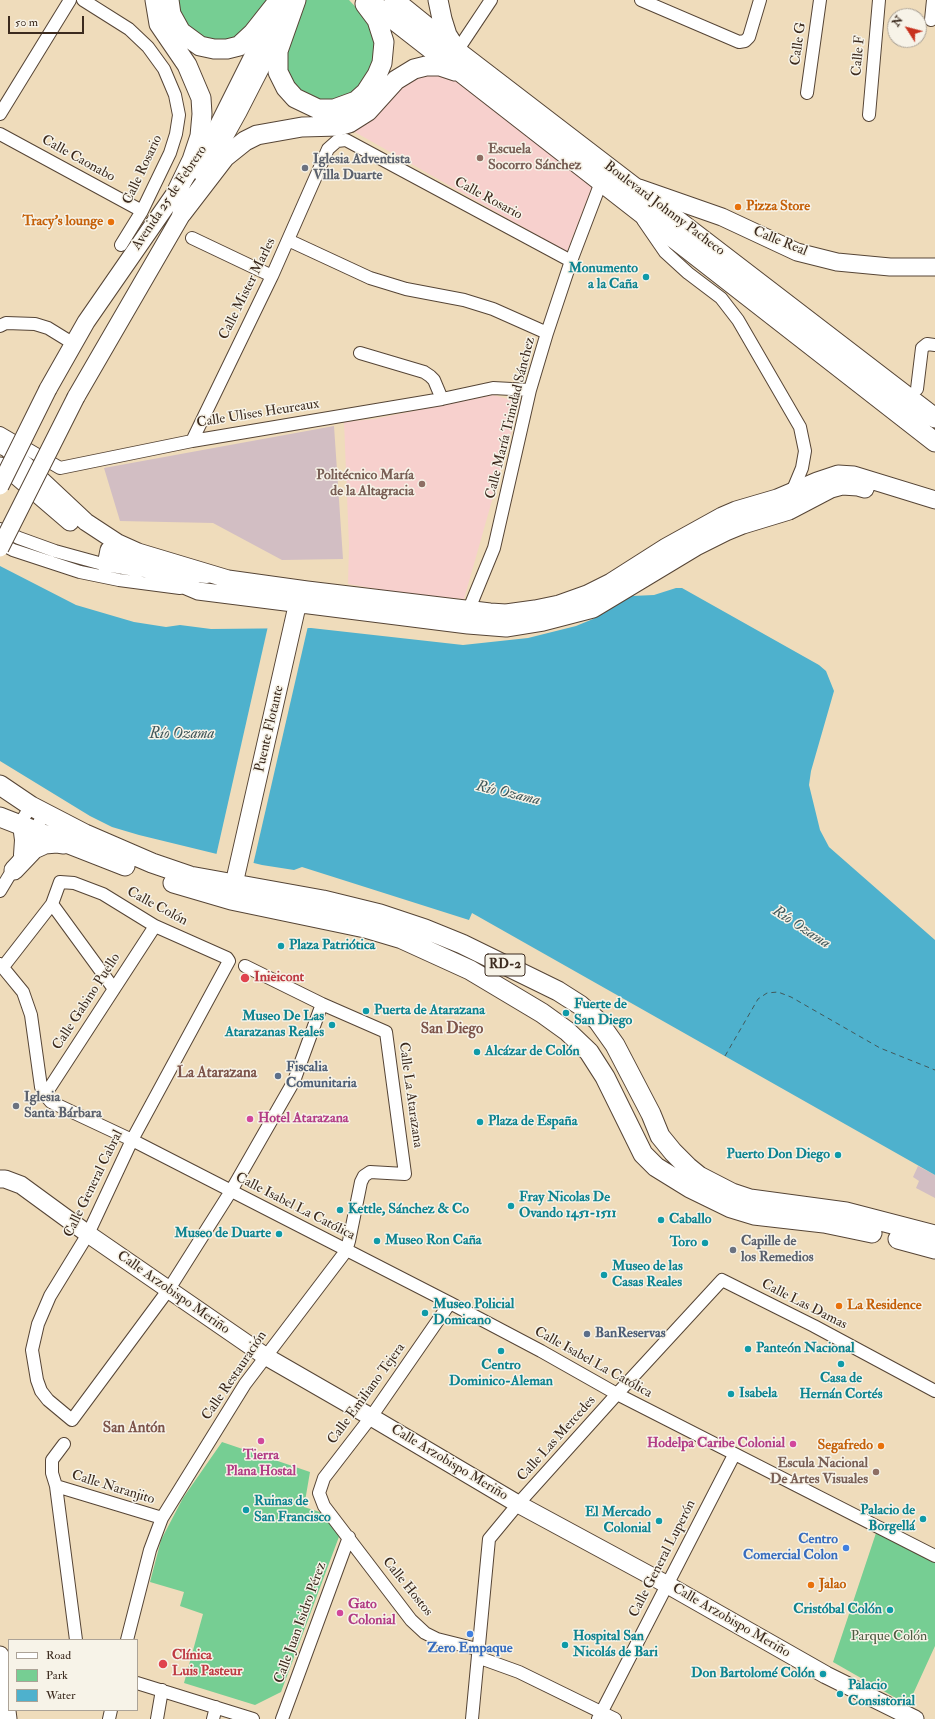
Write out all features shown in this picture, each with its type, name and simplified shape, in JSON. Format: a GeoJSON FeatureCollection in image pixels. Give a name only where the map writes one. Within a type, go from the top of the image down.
{"type":"FeatureCollection","features":[{"type":"Feature","properties":{"kind":"main road"},"geometry":{"type":"LineString","coordinates":[[155,0],[159,24],[187,65],[201,98],[202,114],[200,136],[192,160],[178,189]]}},
{"type":"Feature","properties":{"kind":"main road"},"geometry":{"type":"LineString","coordinates":[[168,0],[171,14],[182,32],[200,46],[220,49],[239,46],[253,33],[280,0]]}},
{"type":"Feature","properties":{"kind":"main road","name":"Avenida 25 de Febrero"},"geometry":{"type":"LineString","coordinates":[[0,486],[48,389],[86,322],[178,189],[218,126],[280,0]]}},
{"type":"Feature","properties":{"kind":"main road"},"geometry":{"type":"LineString","coordinates":[[295,0],[278,51],[278,72],[286,88],[295,98],[318,109],[334,109],[356,101],[366,92],[377,75],[382,63],[384,42],[378,20],[361,0]]}},
{"type":"Feature","properties":{"kind":"main road","name":"Avenida 25 de Febrero"},"geometry":{"type":"LineString","coordinates":[[0,548],[76,397],[182,213],[238,112],[295,0]]}},
{"type":"Feature","properties":{"kind":"main road","name":"Boulevard Johnny Pacheco"},"geometry":{"type":"LineString","coordinates":[[368,0],[462,74],[604,174],[632,185],[935,418]]}},
{"type":"Feature","properties":{"kind":"main road","name":"Boulevard Johnny Pacheco"},"geometry":{"type":"LineString","coordinates":[[394,0],[604,174],[639,212],[935,442]]}},
{"type":"Feature","properties":{"kind":"main road"},"geometry":{"type":"LineString","coordinates":[[438,0],[447,35],[457,51]]}},
{"type":"Feature","properties":{"kind":"main road"},"geometry":{"type":"LineString","coordinates":[[182,213],[225,157],[245,141],[257,135],[302,127],[339,126],[350,123],[368,111],[396,80],[414,69],[426,66],[440,66],[462,74]]}},
{"type":"Feature","properties":{"kind":"main road","name":"Calle Real"},"geometry":{"type":"LineString","coordinates":[[632,185],[722,217],[797,252],[831,260],[890,267],[935,266]]}},
{"type":"Feature","properties":{"kind":"main road"},"geometry":{"type":"LineString","coordinates":[[0,445],[7,448],[86,522],[118,543],[138,552],[228,579],[299,596],[468,625],[506,628],[543,622],[593,609],[696,547],[726,532],[743,525],[789,512],[822,493],[842,486],[858,487],[935,511]]}},
{"type":"Feature","properties":{"kind":"main road"},"geometry":{"type":"LineString","coordinates":[[0,466],[14,474],[79,530],[108,558],[153,572],[198,591],[299,596],[506,613],[559,604],[587,594],[611,582],[666,547],[722,516],[736,510],[777,498],[838,474],[854,475],[935,500]]}},
{"type":"Feature","properties":{"kind":"main road","name":"Puente Flotante"},"geometry":{"type":"LineString","coordinates":[[234,884],[299,596]]}},
{"type":"Feature","properties":{"kind":"main road","name":"RD-2"},"geometry":{"type":"LineString","coordinates":[[0,785],[37,809],[116,849],[152,863],[190,876],[323,900],[397,919],[462,944],[558,991],[580,1005],[598,1021],[615,1045],[651,1114],[660,1136],[673,1152],[699,1176],[732,1193],[750,1199],[767,1203],[846,1212],[935,1235]]}},
{"type":"Feature","properties":{"kind":"main road","name":"RD-2"},"geometry":{"type":"LineString","coordinates":[[0,817],[72,846],[180,886],[234,884],[402,939],[470,970],[542,1013],[567,1031],[589,1052],[605,1077],[643,1154],[656,1167],[704,1196],[731,1208],[754,1215],[849,1227],[935,1249]]}},
{"type":"Feature","properties":{"kind":"main road"},"geometry":{"type":"LineString","coordinates":[[16,864],[34,849],[45,844],[57,843],[72,846]]}},
{"type":"Feature","properties":{"kind":"main road","name":"Calle Arzobispo Meriño"},"geometry":{"type":"LineString","coordinates":[[0,1179],[5,1179],[21,1185],[229,1333],[265,1356],[518,1504],[666,1584],[826,1675],[916,1719]]}},
{"type":"Feature","properties":{"kind":"main road"},"geometry":{"type":"LineString","coordinates":[[0,1655],[8,1719]]}},
{"type":"Feature","properties":{"kind":"street"},"geometry":{"type":"LineString","coordinates":[[0,114],[70,0]]}},
{"type":"Feature","properties":{"kind":"street","name":"Calle Rosario"},"geometry":{"type":"LineString","coordinates":[[83,0],[129,29],[148,47],[164,70],[175,95],[179,115],[176,134],[170,153],[142,211],[121,245]]}},
{"type":"Feature","properties":{"kind":"street"},"geometry":{"type":"LineString","coordinates":[[457,51],[491,0]]}},
{"type":"Feature","properties":{"kind":"street"},"geometry":{"type":"LineString","coordinates":[[643,1],[738,42],[745,41],[749,37],[760,0]]}},
{"type":"Feature","properties":{"kind":"street","name":"Calle G"},"geometry":{"type":"LineString","coordinates":[[807,93],[820,0]]}},
{"type":"Feature","properties":{"kind":"street","name":"Calle F"},"geometry":{"type":"LineString","coordinates":[[869,115],[879,0]]}},
{"type":"Feature","properties":{"kind":"street"},"geometry":{"type":"LineString","coordinates":[[931,20],[933,0]]}},
{"type":"Feature","properties":{"kind":"street","name":"Calle Caonabo"},"geometry":{"type":"LineString","coordinates":[[0,134],[142,211]]}},
{"type":"Feature","properties":{"kind":"street","name":"Calle Rosario"},"geometry":{"type":"LineString","coordinates":[[328,149],[337,141],[346,140],[571,261]]}},
{"type":"Feature","properties":{"kind":"street","name":"Calle Mister Marles"},"geometry":{"type":"LineString","coordinates":[[192,440],[272,276],[328,149]]}},
{"type":"Feature","properties":{"kind":"street","name":"Calle María Trinidad Sánchez"},"geometry":{"type":"LineString","coordinates":[[469,609],[494,548],[530,390],[547,333],[571,261],[604,174]]}},
{"type":"Feature","properties":{"kind":"street","name":"Boulevard Johnny Pacheco"},"geometry":{"type":"LineString","coordinates":[[639,212],[665,252],[688,273],[721,298],[738,320],[800,428],[805,451],[802,468],[792,492]]}},
{"type":"Feature","properties":{"kind":"street"},"geometry":{"type":"LineString","coordinates":[[192,238],[272,276]]}},
{"type":"Feature","properties":{"kind":"street"},"geometry":{"type":"LineString","coordinates":[[288,240],[370,278],[406,289],[464,300],[494,310],[547,333]]}},
{"type":"Feature","properties":{"kind":"street"},"geometry":{"type":"LineString","coordinates":[[0,326],[6,323],[35,324],[48,328],[74,344]]}},
{"type":"Feature","properties":{"kind":"street"},"geometry":{"type":"LineString","coordinates":[[917,389],[922,348],[929,345]]}},
{"type":"Feature","properties":{"kind":"street"},"geometry":{"type":"LineString","coordinates":[[360,353],[424,372],[434,380],[442,399]]}},
{"type":"Feature","properties":{"kind":"street","name":"Calle Ulises Heureaux"},"geometry":{"type":"LineString","coordinates":[[0,433],[60,468],[192,440],[442,399],[492,388],[530,390]]}},
{"type":"Feature","properties":{"kind":"street"},"geometry":{"type":"LineString","coordinates":[[0,529],[19,538],[55,551],[108,558]]}},
{"type":"Feature","properties":{"kind":"street"},"geometry":{"type":"LineString","coordinates":[[0,543],[13,550],[80,572],[119,580],[198,591]]}},
{"type":"Feature","properties":{"kind":"street"},"geometry":{"type":"LineString","coordinates":[[153,572],[182,576],[228,579]]}},
{"type":"Feature","properties":{"kind":"street"},"geometry":{"type":"LineString","coordinates":[[16,864],[21,840],[37,809]]}},
{"type":"Feature","properties":{"kind":"street"},"geometry":{"type":"LineString","coordinates":[[0,891],[16,864],[28,828],[37,809]]}},
{"type":"Feature","properties":{"kind":"street","name":"Calle Colón"},"geometry":{"type":"LineString","coordinates":[[52,904],[60,882],[74,883],[103,894],[155,926],[227,958]]}},
{"type":"Feature","properties":{"kind":"street"},"geometry":{"type":"LineString","coordinates":[[45,1095],[41,1087],[30,1015],[23,992],[2,965],[52,904],[114,989]]}},
{"type":"Feature","properties":{"kind":"street","name":"Calle Gabino Puello"},"geometry":{"type":"LineString","coordinates":[[45,1095],[155,926]]}},
{"type":"Feature","properties":{"kind":"street","name":"Calle General Cabral"},"geometry":{"type":"LineString","coordinates":[[169,1289],[72,1420],[48,1400],[41,1391],[36,1380],[32,1350],[38,1324],[50,1296],[88,1234],[132,1140],[229,961],[227,958]]}},
{"type":"Feature","properties":{"kind":"street","name":"Calle La Atarazana"},"geometry":{"type":"LineString","coordinates":[[245,966],[322,1004],[386,1032],[405,1174]]}},
{"type":"Feature","properties":{"kind":"street"},"geometry":{"type":"LineString","coordinates":[[169,1289],[231,1191],[294,1081],[322,1004]]}},
{"type":"Feature","properties":{"kind":"street","name":"Calle Isabel La Católica"},"geometry":{"type":"LineString","coordinates":[[45,1095],[51,1102],[132,1140],[450,1303],[542,1351],[616,1394],[935,1556]]}},
{"type":"Feature","properties":{"kind":"street","name":"Calle Restauración"},"geometry":{"type":"LineString","coordinates":[[127,1639],[150,1550],[162,1518],[244,1384],[346,1251],[361,1182],[364,1176],[370,1172],[405,1174]]}},
{"type":"Feature","properties":{"kind":"street","name":"Calle Las Damas"},"geometry":{"type":"LineString","coordinates":[[722,1280],[814,1326],[935,1391]]}},
{"type":"Feature","properties":{"kind":"street","name":"Calle Las Mercedes"},"geometry":{"type":"LineString","coordinates":[[472,1719],[480,1652],[489,1539],[518,1504],[616,1394],[722,1280]]}},
{"type":"Feature","properties":{"kind":"street","name":"Calle Emiliano Tejera"},"geometry":{"type":"LineString","coordinates":[[324,1506],[319,1493],[324,1478],[371,1417],[450,1303]]}},
{"type":"Feature","properties":{"kind":"street"},"geometry":{"type":"LineString","coordinates":[[64,1444],[52,1460],[52,1473],[56,1486],[76,1639]]}},
{"type":"Feature","properties":{"kind":"street","name":"Calle General Luperón"},"geometry":{"type":"LineString","coordinates":[[599,1716],[734,1455]]}},
{"type":"Feature","properties":{"kind":"street","name":"Calle Naranjito"},"geometry":{"type":"LineString","coordinates":[[56,1486],[162,1518]]}},
{"type":"Feature","properties":{"kind":"street","name":"Calle Hostos"},"geometry":{"type":"LineString","coordinates":[[324,1506],[411,1620],[425,1633],[437,1638],[477,1649],[483,1659],[519,1672],[599,1716],[615,1719]]}},
{"type":"Feature","properties":{"kind":"street","name":"Calle Juan Isidro Pérez"},"geometry":{"type":"LineString","coordinates":[[282,1719],[349,1537]]}},
{"type":"Feature","properties":{"kind":"street"},"geometry":{"type":"LineString","coordinates":[[138,1683],[162,1690],[214,1713],[253,1719]]}},
{"type":"Feature","properties":{"kind":"street"},"geometry":{"type":"LineString","coordinates":[[157,1719],[162,1690]]}},
{"type":"Feature","properties":{"kind":"shaded area","name":"Escuela Socorro Sánchez"},"geometry":{"type":"Polygon","coordinates":[[[425,71],[467,81],[593,184],[567,252],[353,131],[400,84],[425,71]]]}},
{"type":"Feature","properties":{"kind":"shaded area","name":"Politécnico María de la Altagracia"},"geometry":{"type":"Polygon","coordinates":[[[493,395],[520,402],[464,599],[399,593],[348,584],[349,545],[344,422],[374,419],[493,395]]]}},
{"type":"Feature","properties":{"kind":"shaded area"},"geometry":{"type":"Polygon","coordinates":[[[334,426],[343,559],[282,560],[213,523],[120,521],[104,468],[334,426]]]}},
{"type":"Feature","properties":{"kind":"shaded area"},"geometry":{"type":"Polygon","coordinates":[[[918,1166],[935,1175],[935,1198],[916,1188],[919,1181],[913,1177],[918,1166]]]}},
{"type":"Feature","properties":{"kind":"green space"},"geometry":{"type":"Polygon","coordinates":[[[173,0],[272,0],[243,39],[211,41],[193,33],[179,20],[173,0]]]}},
{"type":"Feature","properties":{"kind":"green space"},"geometry":{"type":"Polygon","coordinates":[[[302,0],[349,0],[372,24],[379,57],[363,88],[331,101],[314,99],[289,83],[281,51],[302,0]]]}},
{"type":"Feature","properties":{"kind":"green space"},"geometry":{"type":"Polygon","coordinates":[[[222,1442],[310,1472],[304,1507],[323,1513],[340,1534],[281,1692],[255,1705],[184,1683],[203,1614],[180,1606],[184,1592],[150,1582],[161,1540],[183,1498],[222,1442]]]}},
{"type":"Feature","properties":{"kind":"green space","name":"Parque Colón"},"geometry":{"type":"Polygon","coordinates":[[[877,1530],[935,1560],[935,1646],[908,1705],[833,1662],[877,1530]]]}},
{"type":"Feature","properties":{"kind":"water","name":"Río Ozama"},"geometry":{"type":"Polygon","coordinates":[[[0,566],[76,605],[134,622],[166,627],[180,625],[211,629],[311,628],[463,645],[528,638],[576,626],[593,619],[624,599],[632,596],[654,595],[676,588],[682,588],[819,665],[826,671],[834,691],[811,771],[809,785],[820,830],[829,847],[935,940],[935,1175],[472,913],[469,920],[302,867],[294,870],[262,865],[112,827],[90,816],[0,761],[0,566]]]}},
{"type":"Feature","properties":{"kind":"pier"},"geometry":{"type":"Polygon","coordinates":[[[268,626],[308,626],[253,865],[216,856],[268,626]]]}},
{"type":"Feature","properties":{"kind":"ferry route"},"geometry":{"type":"LineString","coordinates":[[725,1056],[758,999],[767,993],[778,992],[791,997],[880,1048],[935,1070]]}},
{"type":"Feature","properties":{"kind":"place","name":"Escuela Socorro Sánchez"},"geometry":{"type":"Point","coordinates":[480,158]}},
{"type":"Feature","properties":{"kind":"place","name":"Iglesia Adventista Villa Duarte"},"geometry":{"type":"Point","coordinates":[305,168]}},
{"type":"Feature","properties":{"kind":"place","name":"Pizza Store"},"geometry":{"type":"Point","coordinates":[738,207]}},
{"type":"Feature","properties":{"kind":"place","name":"Tracy's lounge"},"geometry":{"type":"Point","coordinates":[111,222]}},
{"type":"Feature","properties":{"kind":"place","name":"Monumento a la Caña"},"geometry":{"type":"Point","coordinates":[646,277]}},
{"type":"Feature","properties":{"kind":"place","name":"Politécnico María de la Altagracia"},"geometry":{"type":"Point","coordinates":[422,484]}},
{"type":"Feature","properties":{"kind":"place","name":"Plaza Patriótica"},"geometry":{"type":"Point","coordinates":[281,946]}},
{"type":"Feature","properties":{"kind":"place","name":"Inieicont"},"geometry":{"type":"Point","coordinates":[245,978]}},
{"type":"Feature","properties":{"kind":"place","name":"Puerta de Atarazana"},"geometry":{"type":"Point","coordinates":[366,1011]}},
{"type":"Feature","properties":{"kind":"place","name":"Fuerte de San Diego"},"geometry":{"type":"Point","coordinates":[566,1013]}},
{"type":"Feature","properties":{"kind":"place","name":"Museo De Las Atarazanas Reales"},"geometry":{"type":"Point","coordinates":[332,1025]}},
{"type":"Feature","properties":{"kind":"place","name":"Alcázar de Colón"},"geometry":{"type":"Point","coordinates":[477,1052]}},
{"type":"Feature","properties":{"kind":"place","name":"Fiscalia Comunitaria"},"geometry":{"type":"Point","coordinates":[278,1076]}},
{"type":"Feature","properties":{"kind":"place","name":"Iglesia Santa Bárbara"},"geometry":{"type":"Point","coordinates":[16,1106]}},
{"type":"Feature","properties":{"kind":"place","name":"Hotel Atarazana"},"geometry":{"type":"Point","coordinates":[250,1119]}},
{"type":"Feature","properties":{"kind":"place","name":"Plaza de España"},"geometry":{"type":"Point","coordinates":[480,1122]}},
{"type":"Feature","properties":{"kind":"place","name":"Puerto Don Diego"},"geometry":{"type":"Point","coordinates":[838,1155]}},
{"type":"Feature","properties":{"kind":"place","name":"Fray Nicolas De Ovando 1451-1511"},"geometry":{"type":"Point","coordinates":[511,1206]}},
{"type":"Feature","properties":{"kind":"place","name":"Kettle, Sánchez & Co"},"geometry":{"type":"Point","coordinates":[340,1210]}},
{"type":"Feature","properties":{"kind":"place","name":"Caballo"},"geometry":{"type":"Point","coordinates":[661,1220]}},
{"type":"Feature","properties":{"kind":"place","name":"Museo de Duarte"},"geometry":{"type":"Point","coordinates":[279,1234]}},
{"type":"Feature","properties":{"kind":"place","name":"Museo Ron Caña"},"geometry":{"type":"Point","coordinates":[377,1241]}},
{"type":"Feature","properties":{"kind":"place","name":"Toro"},"geometry":{"type":"Point","coordinates":[705,1243]}},
{"type":"Feature","properties":{"kind":"place","name":"Capille de los Remedios"},"geometry":{"type":"Point","coordinates":[733,1250]}},
{"type":"Feature","properties":{"kind":"place","name":"Museo de las Casas Reales"},"geometry":{"type":"Point","coordinates":[604,1275]}},
{"type":"Feature","properties":{"kind":"place","name":"La Residence"},"geometry":{"type":"Point","coordinates":[839,1306]}},
{"type":"Feature","properties":{"kind":"place","name":"Museo Policial Domicano"},"geometry":{"type":"Point","coordinates":[425,1313]}},
{"type":"Feature","properties":{"kind":"place","name":"BanReservas"},"geometry":{"type":"Point","coordinates":[587,1334]}},
{"type":"Feature","properties":{"kind":"place","name":"Panteón Nacional"},"geometry":{"type":"Point","coordinates":[748,1349]}},
{"type":"Feature","properties":{"kind":"place","name":"Centro Dominico-Aleman"},"geometry":{"type":"Point","coordinates":[501,1351]}},
{"type":"Feature","properties":{"kind":"place","name":"Casa de Hernán Cortés"},"geometry":{"type":"Point","coordinates":[841,1364]}},
{"type":"Feature","properties":{"kind":"place","name":"Isabela"},"geometry":{"type":"Point","coordinates":[731,1394]}},
{"type":"Feature","properties":{"kind":"place","name":"Tierra Plana Hostal"},"geometry":{"type":"Point","coordinates":[261,1441]}},
{"type":"Feature","properties":{"kind":"place","name":"Hodelpa Caribe Colonial"},"geometry":{"type":"Point","coordinates":[793,1444]}},
{"type":"Feature","properties":{"kind":"place","name":"Segafredo"},"geometry":{"type":"Point","coordinates":[881,1446]}},
{"type":"Feature","properties":{"kind":"place","name":"Escula Nacional De Artes Visuales"},"geometry":{"type":"Point","coordinates":[876,1472]}},
{"type":"Feature","properties":{"kind":"place","name":"Ruinas de San Francisco"},"geometry":{"type":"Point","coordinates":[246,1510]}},
{"type":"Feature","properties":{"kind":"place","name":"Palacio de Borgellá"},"geometry":{"type":"Point","coordinates":[923,1519]}},
{"type":"Feature","properties":{"kind":"place","name":"El Mercado Colonial"},"geometry":{"type":"Point","coordinates":[659,1521]}},
{"type":"Feature","properties":{"kind":"place","name":"Centro Comercial Colon"},"geometry":{"type":"Point","coordinates":[846,1548]}},
{"type":"Feature","properties":{"kind":"place","name":"Jalao"},"geometry":{"type":"Point","coordinates":[811,1585]}},
{"type":"Feature","properties":{"kind":"place","name":"Cristóbal Colón"},"geometry":{"type":"Point","coordinates":[890,1610]}},
{"type":"Feature","properties":{"kind":"place","name":"Gato Colonial"},"geometry":{"type":"Point","coordinates":[340,1613]}},
{"type":"Feature","properties":{"kind":"place","name":"Zero Empaque"},"geometry":{"type":"Point","coordinates":[470,1634]}},
{"type":"Feature","properties":{"kind":"place","name":"Hospital San Nicolás de Bari"},"geometry":{"type":"Point","coordinates":[565,1645]}},
{"type":"Feature","properties":{"kind":"place","name":"Clínica Luis Pasteur"},"geometry":{"type":"Point","coordinates":[163,1664]}},
{"type":"Feature","properties":{"kind":"place","name":"Don Bartolomé Colón"},"geometry":{"type":"Point","coordinates":[823,1674]}},
{"type":"Feature","properties":{"kind":"place","name":"Palacio Consistorial"},"geometry":{"type":"Point","coordinates":[840,1694]}},
{"type":"Feature","properties":{"kind":"district","name":"San Diego"},"geometry":{"type":"Point","coordinates":[452,1030]}},
{"type":"Feature","properties":{"kind":"district","name":"La Atarazana"},"geometry":{"type":"Point","coordinates":[217,1074]}},
{"type":"Feature","properties":{"kind":"district","name":"San Antón"},"geometry":{"type":"Point","coordinates":[134,1429]}}]}
